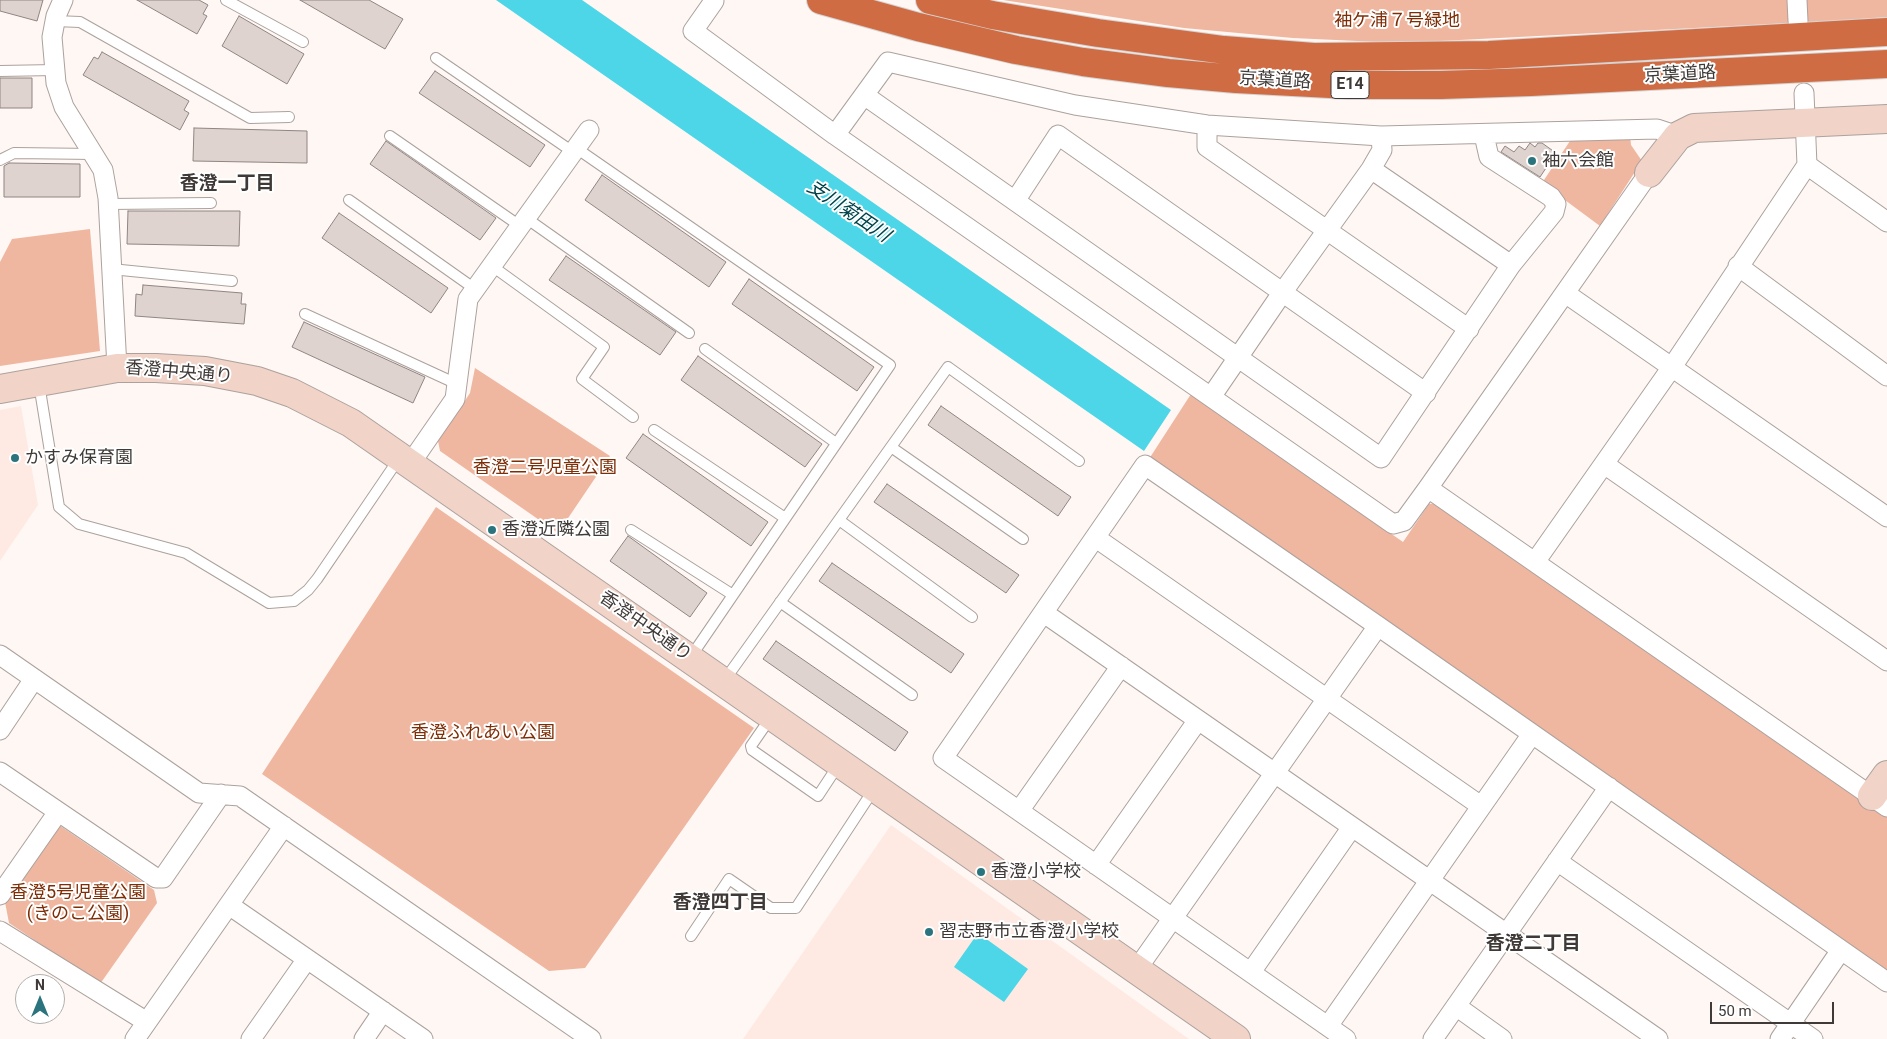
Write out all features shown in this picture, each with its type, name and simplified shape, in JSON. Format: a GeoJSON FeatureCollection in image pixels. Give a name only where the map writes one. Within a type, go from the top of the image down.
{"type":"FeatureCollection","features":[{"type":"Feature","properties":{"kind":"highway","name":"京葉道路"},"geometry":{"type":"LineString","coordinates":[[821,0],[918,27],[1016,50],[1083,62],[1168,73],[1273,81],[1349,85],[1481,84],[1887,64]]}},
{"type":"Feature","properties":{"kind":"highway","name":"京葉道路"},"geometry":{"type":"LineString","coordinates":[[930,0],[1002,17],[1115,36],[1224,50],[1314,57],[1489,55],[1887,32]]}},
{"type":"Feature","properties":{"kind":"street"},"geometry":{"type":"LineString","coordinates":[[64,0],[55,21],[52,37],[56,83],[64,107],[103,170],[108,204],[117,368]]}},
{"type":"Feature","properties":{"kind":"street"},"geometry":{"type":"LineString","coordinates":[[714,0],[693,31],[835,135],[1393,524],[1404,521],[1649,173],[1678,136],[1694,128],[1887,119]]}},
{"type":"Feature","properties":{"kind":"street"},"geometry":{"type":"LineString","coordinates":[[1797,0],[1798,20]]}},
{"type":"Feature","properties":{"kind":"street"},"geometry":{"type":"LineString","coordinates":[[835,135],[888,62],[1076,105],[1207,125],[1381,136],[1484,135],[1657,129],[1678,136]]}},
{"type":"Feature","properties":{"kind":"street"},"geometry":{"type":"LineString","coordinates":[[1535,562],[1672,366],[1806,165],[1804,93]]}},
{"type":"Feature","properties":{"kind":"street"},"geometry":{"type":"LineString","coordinates":[[864,95],[1381,458],[1511,266],[1554,212],[1556,204],[1551,197],[1489,157],[1484,135]]}},
{"type":"Feature","properties":{"kind":"street"},"geometry":{"type":"LineString","coordinates":[[1207,125],[1207,146],[1469,329]]}},
{"type":"Feature","properties":{"kind":"street"},"geometry":{"type":"LineString","coordinates":[[405,460],[455,399],[468,299],[589,130]]}},
{"type":"Feature","properties":{"kind":"street"},"geometry":{"type":"LineString","coordinates":[[1015,201],[1058,135],[1426,393]]}},
{"type":"Feature","properties":{"kind":"street"},"geometry":{"type":"LineString","coordinates":[[1211,397],[1282,293],[1371,169],[1382,150],[1381,136]]}},
{"type":"Feature","properties":{"kind":"street"},"geometry":{"type":"LineString","coordinates":[[1806,165],[1887,222]]}},
{"type":"Feature","properties":{"kind":"street"},"geometry":{"type":"LineString","coordinates":[[1371,169],[1511,266]]}},
{"type":"Feature","properties":{"kind":"street"},"geometry":{"type":"LineString","coordinates":[[1738,266],[1887,376]]}},
{"type":"Feature","properties":{"kind":"street"},"geometry":{"type":"LineString","coordinates":[[1565,293],[1887,517]]}},
{"type":"Feature","properties":{"kind":"street","name":"香澄中央通り"},"geometry":{"type":"LineString","coordinates":[[0,389],[117,368],[156,368],[205,372],[257,381],[292,393],[351,423],[1236,1039]]}},
{"type":"Feature","properties":{"kind":"street"},"geometry":{"type":"LineString","coordinates":[[1604,464],[1887,661]]}},
{"type":"Feature","properties":{"kind":"street"},"geometry":{"type":"LineString","coordinates":[[1346,1039],[943,758],[1145,465],[1887,982]]}},
{"type":"Feature","properties":{"kind":"street"},"geometry":{"type":"LineString","coordinates":[[1428,488],[1535,562],[1882,793]]}},
{"type":"Feature","properties":{"kind":"street"},"geometry":{"type":"LineString","coordinates":[[1096,538],[1326,700],[1481,806]]}},
{"type":"Feature","properties":{"kind":"street"},"geometry":{"type":"LineString","coordinates":[[1044,613],[1658,1039]]}},
{"type":"Feature","properties":{"kind":"street"},"geometry":{"type":"LineString","coordinates":[[1137,969],[1174,919],[1378,626]]}},
{"type":"Feature","properties":{"kind":"street"},"geometry":{"type":"LineString","coordinates":[[0,655],[199,793],[240,796],[591,1039]]}},
{"type":"Feature","properties":{"kind":"street"},"geometry":{"type":"LineString","coordinates":[[1019,812],[1121,666]]}},
{"type":"Feature","properties":{"kind":"street"},"geometry":{"type":"LineString","coordinates":[[0,730],[34,679]]}},
{"type":"Feature","properties":{"kind":"street"},"geometry":{"type":"LineString","coordinates":[[1096,865],[1198,720]]}},
{"type":"Feature","properties":{"kind":"street"},"geometry":{"type":"LineString","coordinates":[[1328,1026],[1532,734]]}},
{"type":"Feature","properties":{"kind":"street"},"geometry":{"type":"LineString","coordinates":[[0,772],[156,878],[163,878],[221,794]]}},
{"type":"Feature","properties":{"kind":"street"},"geometry":{"type":"LineString","coordinates":[[1432,1039],[1609,787]]}},
{"type":"Feature","properties":{"kind":"street"},"geometry":{"type":"LineString","coordinates":[[0,895],[58,812]]}},
{"type":"Feature","properties":{"kind":"street"},"geometry":{"type":"LineString","coordinates":[[135,1039],[284,826]]}},
{"type":"Feature","properties":{"kind":"street"},"geometry":{"type":"LineString","coordinates":[[1250,972],[1352,826]]}},
{"type":"Feature","properties":{"kind":"street"},"geometry":{"type":"LineString","coordinates":[[1557,861],[1813,1039]]}},
{"type":"Feature","properties":{"kind":"street"},"geometry":{"type":"LineString","coordinates":[[229,905],[423,1039]]}},
{"type":"Feature","properties":{"kind":"street"},"geometry":{"type":"LineString","coordinates":[[0,931],[148,1022]]}},
{"type":"Feature","properties":{"kind":"street"},"geometry":{"type":"LineString","coordinates":[[1780,1039],[1841,950]]}},
{"type":"Feature","properties":{"kind":"street"},"geometry":{"type":"LineString","coordinates":[[250,1039],[307,959]]}},
{"type":"Feature","properties":{"kind":"street"},"geometry":{"type":"LineString","coordinates":[[1456,1006],[1502,1039]]}},
{"type":"Feature","properties":{"kind":"street"},"geometry":{"type":"LineString","coordinates":[[364,1039],[383,1012]]}},
{"type":"Feature","properties":{"kind":"lane"},"geometry":{"type":"LineString","coordinates":[[226,0],[303,42]]}},
{"type":"Feature","properties":{"kind":"lane"},"geometry":{"type":"LineString","coordinates":[[55,21],[80,22],[250,118],[288,117]]}},
{"type":"Feature","properties":{"kind":"lane"},"geometry":{"type":"LineString","coordinates":[[436,58],[575,150],[890,365],[690,658]]}},
{"type":"Feature","properties":{"kind":"lane"},"geometry":{"type":"LineString","coordinates":[[0,70],[55,70]]}},
{"type":"Feature","properties":{"kind":"lane"},"geometry":{"type":"LineString","coordinates":[[390,136],[689,333]]}},
{"type":"Feature","properties":{"kind":"lane"},"geometry":{"type":"LineString","coordinates":[[0,160],[14,153],[94,154]]}},
{"type":"Feature","properties":{"kind":"lane"},"geometry":{"type":"LineString","coordinates":[[349,200],[475,289]]}},
{"type":"Feature","properties":{"kind":"lane"},"geometry":{"type":"LineString","coordinates":[[108,204],[211,203]]}},
{"type":"Feature","properties":{"kind":"lane"},"geometry":{"type":"LineString","coordinates":[[492,266],[604,347],[582,379],[633,417]]}},
{"type":"Feature","properties":{"kind":"lane"},"geometry":{"type":"LineString","coordinates":[[111,269],[232,281]]}},
{"type":"Feature","properties":{"kind":"lane"},"geometry":{"type":"LineString","coordinates":[[305,314],[457,384]]}},
{"type":"Feature","properties":{"kind":"lane"},"geometry":{"type":"LineString","coordinates":[[706,349],[836,443]]}},
{"type":"Feature","properties":{"kind":"lane"},"geometry":{"type":"LineString","coordinates":[[724,681],[948,366],[1079,461]]}},
{"type":"Feature","properties":{"kind":"lane"},"geometry":{"type":"LineString","coordinates":[[39,383],[59,507],[79,524],[186,553],[269,603],[294,601],[308,590],[405,460]]}},
{"type":"Feature","properties":{"kind":"lane"},"geometry":{"type":"LineString","coordinates":[[654,430],[785,518]]}},
{"type":"Feature","properties":{"kind":"lane"},"geometry":{"type":"LineString","coordinates":[[891,447],[1023,539]]}},
{"type":"Feature","properties":{"kind":"lane"},"geometry":{"type":"LineString","coordinates":[[839,520],[972,617]]}},
{"type":"Feature","properties":{"kind":"lane"},"geometry":{"type":"LineString","coordinates":[[631,530],[732,595]]}},
{"type":"Feature","properties":{"kind":"lane"},"geometry":{"type":"LineString","coordinates":[[780,602],[912,695]]}},
{"type":"Feature","properties":{"kind":"lane"},"geometry":{"type":"LineString","coordinates":[[772,715],[751,746],[752,750],[818,796],[839,763]]}},
{"type":"Feature","properties":{"kind":"lane"},"geometry":{"type":"LineString","coordinates":[[691,936],[729,879],[771,908],[796,908],[875,788]]}},
{"type":"Feature","properties":{"kind":"shaded area","name":"かすみ保育園"},"geometry":{"type":"Polygon","coordinates":[[[21,406],[38,505],[0,561],[0,410],[21,406]]]}},
{"type":"Feature","properties":{"kind":"shaded area","name":"習志野市立香澄小学校"},"geometry":{"type":"Polygon","coordinates":[[[891,825],[1189,1039],[743,1039],[891,825]]]}},
{"type":"Feature","properties":{"kind":"green space","name":"袖ケ浦７号緑地"},"geometry":{"type":"Polygon","coordinates":[[[1003,0],[1790,0],[1792,23],[1401,43],[1293,38],[1184,28],[1003,0]]]}},
{"type":"Feature","properties":{"kind":"green space"},"geometry":{"type":"Polygon","coordinates":[[[1806,0],[1887,0],[1887,17],[1808,23],[1806,0]]]}},
{"type":"Feature","properties":{"kind":"green space"},"geometry":{"type":"Polygon","coordinates":[[[1630,135],[1631,145],[1642,161],[1600,226],[1542,183],[1572,138],[1630,135]]]}},
{"type":"Feature","properties":{"kind":"green space"},"geometry":{"type":"Polygon","coordinates":[[[90,229],[100,351],[0,366],[0,262],[12,239],[90,229]]]}},
{"type":"Feature","properties":{"kind":"green space","name":"香澄二号児童公園"},"geometry":{"type":"Polygon","coordinates":[[[475,368],[610,456],[558,533],[440,451],[438,441],[470,393],[475,368]]]}},
{"type":"Feature","properties":{"kind":"green space"},"geometry":{"type":"Polygon","coordinates":[[[1191,394],[1403,542],[1429,504],[1437,503],[1887,816],[1887,974],[1149,459],[1191,394]]]}},
{"type":"Feature","properties":{"kind":"green space","name":"香澄ふれあい公園"},"geometry":{"type":"Polygon","coordinates":[[[436,507],[754,728],[585,968],[549,971],[262,774],[436,507]]]}},
{"type":"Feature","properties":{"kind":"green space","name":"香澄5号児童公園 (きのこ公園)"},"geometry":{"type":"Polygon","coordinates":[[[59,825],[154,890],[157,903],[100,984],[9,923],[5,902],[59,825]]]}},
{"type":"Feature","properties":{"kind":"water","name":"支川菊田川"},"geometry":{"type":"Polygon","coordinates":[[[496,0],[582,0],[1171,410],[1144,451],[496,0]]]}},
{"type":"Feature","properties":{"kind":"water"},"geometry":{"type":"Polygon","coordinates":[[[978,933],[1028,969],[1004,1002],[954,967],[978,933]]]}},
{"type":"Feature","properties":{"kind":"building"},"geometry":{"type":"Polygon","coordinates":[[[0,0],[43,0],[37,21],[0,11],[0,0]]]}},
{"type":"Feature","properties":{"kind":"building"},"geometry":{"type":"Polygon","coordinates":[[[137,0],[199,0],[208,5],[203,14],[207,16],[197,34],[137,0]]]}},
{"type":"Feature","properties":{"kind":"building"},"geometry":{"type":"Polygon","coordinates":[[[300,0],[369,0],[403,19],[385,49],[300,0]]]}},
{"type":"Feature","properties":{"kind":"building"},"geometry":{"type":"Polygon","coordinates":[[[239,16],[304,54],[287,84],[222,46],[239,16]]]}},
{"type":"Feature","properties":{"kind":"building"},"geometry":{"type":"Polygon","coordinates":[[[102,52],[189,101],[184,110],[189,113],[180,130],[83,75],[94,57],[98,59],[102,52]]]}},
{"type":"Feature","properties":{"kind":"building"},"geometry":{"type":"Polygon","coordinates":[[[435,71],[545,145],[530,167],[419,93],[435,71]]]}},
{"type":"Feature","properties":{"kind":"building"},"geometry":{"type":"Polygon","coordinates":[[[0,78],[32,78],[32,108],[0,108],[0,78]]]}},
{"type":"Feature","properties":{"kind":"building"},"geometry":{"type":"Polygon","coordinates":[[[194,128],[307,131],[307,163],[193,161],[194,128]]]}},
{"type":"Feature","properties":{"kind":"building"},"geometry":{"type":"Polygon","coordinates":[[[386,141],[496,218],[480,240],[370,164],[386,141]]]}},
{"type":"Feature","properties":{"kind":"building"},"geometry":{"type":"Polygon","coordinates":[[[1530,143],[1535,147],[1538,143],[1542,143],[1556,153],[1540,177],[1501,152],[1505,146],[1514,152],[1519,146],[1525,150],[1530,143]]]}},
{"type":"Feature","properties":{"kind":"building"},"geometry":{"type":"Polygon","coordinates":[[[9,163],[80,164],[80,197],[4,197],[4,166],[9,163]]]}},
{"type":"Feature","properties":{"kind":"building"},"geometry":{"type":"Polygon","coordinates":[[[602,175],[726,262],[709,287],[585,200],[602,175]]]}},
{"type":"Feature","properties":{"kind":"building"},"geometry":{"type":"Polygon","coordinates":[[[128,211],[240,211],[239,246],[127,244],[128,211]]]}},
{"type":"Feature","properties":{"kind":"building"},"geometry":{"type":"Polygon","coordinates":[[[339,213],[448,288],[431,313],[322,238],[339,213]]]}},
{"type":"Feature","properties":{"kind":"building"},"geometry":{"type":"Polygon","coordinates":[[[566,256],[676,332],[660,355],[549,280],[566,256]]]}},
{"type":"Feature","properties":{"kind":"building"},"geometry":{"type":"Polygon","coordinates":[[[749,279],[874,367],[857,391],[732,304],[749,279]]]}},
{"type":"Feature","properties":{"kind":"building"},"geometry":{"type":"Polygon","coordinates":[[[143,285],[242,293],[241,304],[246,304],[244,324],[135,316],[136,294],[142,295],[143,285]]]}},
{"type":"Feature","properties":{"kind":"building"},"geometry":{"type":"Polygon","coordinates":[[[304,322],[425,377],[413,403],[292,347],[304,322]]]}},
{"type":"Feature","properties":{"kind":"building"},"geometry":{"type":"Polygon","coordinates":[[[698,356],[822,444],[805,467],[681,380],[698,356]]]}},
{"type":"Feature","properties":{"kind":"building"},"geometry":{"type":"Polygon","coordinates":[[[941,406],[1071,497],[1058,516],[928,425],[941,406]]]}},
{"type":"Feature","properties":{"kind":"building"},"geometry":{"type":"Polygon","coordinates":[[[643,434],[768,522],[751,546],[626,458],[643,434]]]}},
{"type":"Feature","properties":{"kind":"building"},"geometry":{"type":"Polygon","coordinates":[[[887,484],[1019,575],[1006,593],[874,502],[887,484]]]}},
{"type":"Feature","properties":{"kind":"building"},"geometry":{"type":"Polygon","coordinates":[[[628,536],[707,593],[690,617],[610,561],[628,536]]]}},
{"type":"Feature","properties":{"kind":"building"},"geometry":{"type":"Polygon","coordinates":[[[832,563],[964,654],[951,673],[819,581],[832,563]]]}},
{"type":"Feature","properties":{"kind":"building"},"geometry":{"type":"Polygon","coordinates":[[[776,641],[908,732],[895,751],[763,659],[776,641]]]}},
{"type":"Feature","properties":{"kind":"place","name":"袖六会館"},"geometry":{"type":"Point","coordinates":[1532,161]}},
{"type":"Feature","properties":{"kind":"place","name":"かすみ保育園"},"geometry":{"type":"Point","coordinates":[15,458]}},
{"type":"Feature","properties":{"kind":"place","name":"香澄近隣公園"},"geometry":{"type":"Point","coordinates":[492,530]}},
{"type":"Feature","properties":{"kind":"place","name":"香澄小学校"},"geometry":{"type":"Point","coordinates":[981,872]}},
{"type":"Feature","properties":{"kind":"place","name":"習志野市立香澄小学校"},"geometry":{"type":"Point","coordinates":[929,932]}},
{"type":"Feature","properties":{"kind":"district","name":"香澄一丁目"},"geometry":{"type":"Point","coordinates":[227,184]}},
{"type":"Feature","properties":{"kind":"district","name":"香澄四丁目"},"geometry":{"type":"Point","coordinates":[720,903]}},
{"type":"Feature","properties":{"kind":"district","name":"香澄二丁目"},"geometry":{"type":"Point","coordinates":[1533,944]}}]}
